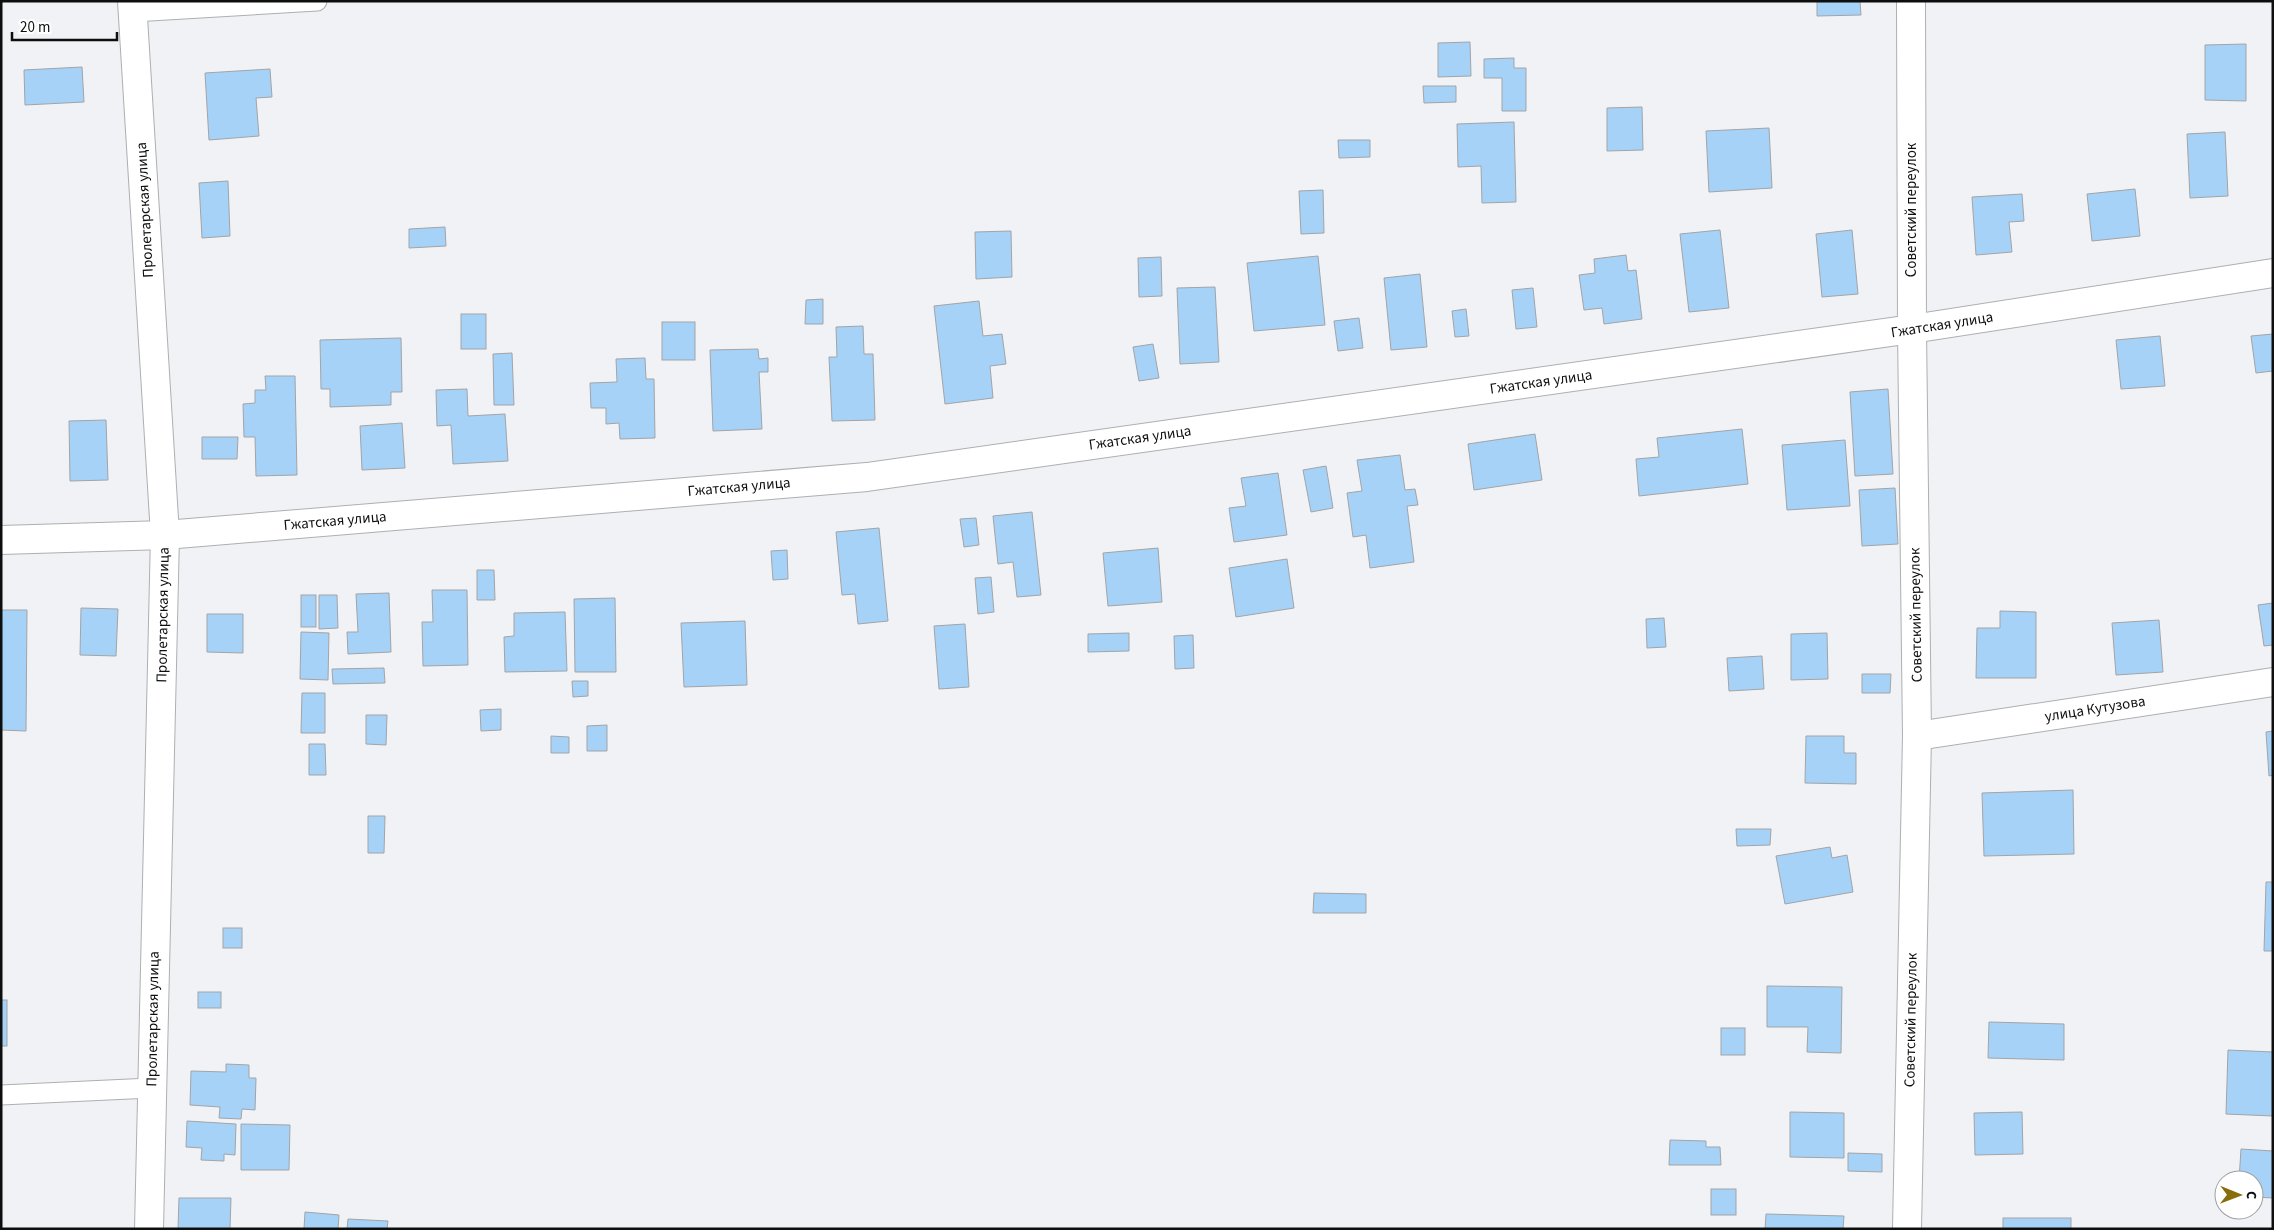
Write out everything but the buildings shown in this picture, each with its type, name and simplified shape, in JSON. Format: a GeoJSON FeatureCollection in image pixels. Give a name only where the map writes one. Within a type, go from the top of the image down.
{"type":"FeatureCollection","features":[{"type":"Feature","properties":{"kind":"street","name":"Советский переулок"},"geometry":{"type":"LineString","coordinates":[[1907,1229],[1917,736],[1912,330],[1911,1]]}},
{"type":"Feature","properties":{"kind":"street","name":"Пролетарская улица"},"geometry":{"type":"LineString","coordinates":[[132,7],[165,536],[149,1229]]}},
{"type":"Feature","properties":{"kind":"street","name":"Гжатская улица"},"geometry":{"type":"LineString","coordinates":[[1,540],[165,536],[867,477],[1912,330],[2273,273]]}},
{"type":"Feature","properties":{"kind":"street","name":"улица Кутузова"},"geometry":{"type":"LineString","coordinates":[[1917,736],[2273,682]]}},
{"type":"Feature","properties":{"kind":"lane"},"geometry":{"type":"LineString","coordinates":[[132,7],[317,1]]}},
{"type":"Feature","properties":{"kind":"lane"},"geometry":{"type":"LineString","coordinates":[[1,1095],[151,1088]]}}]}
